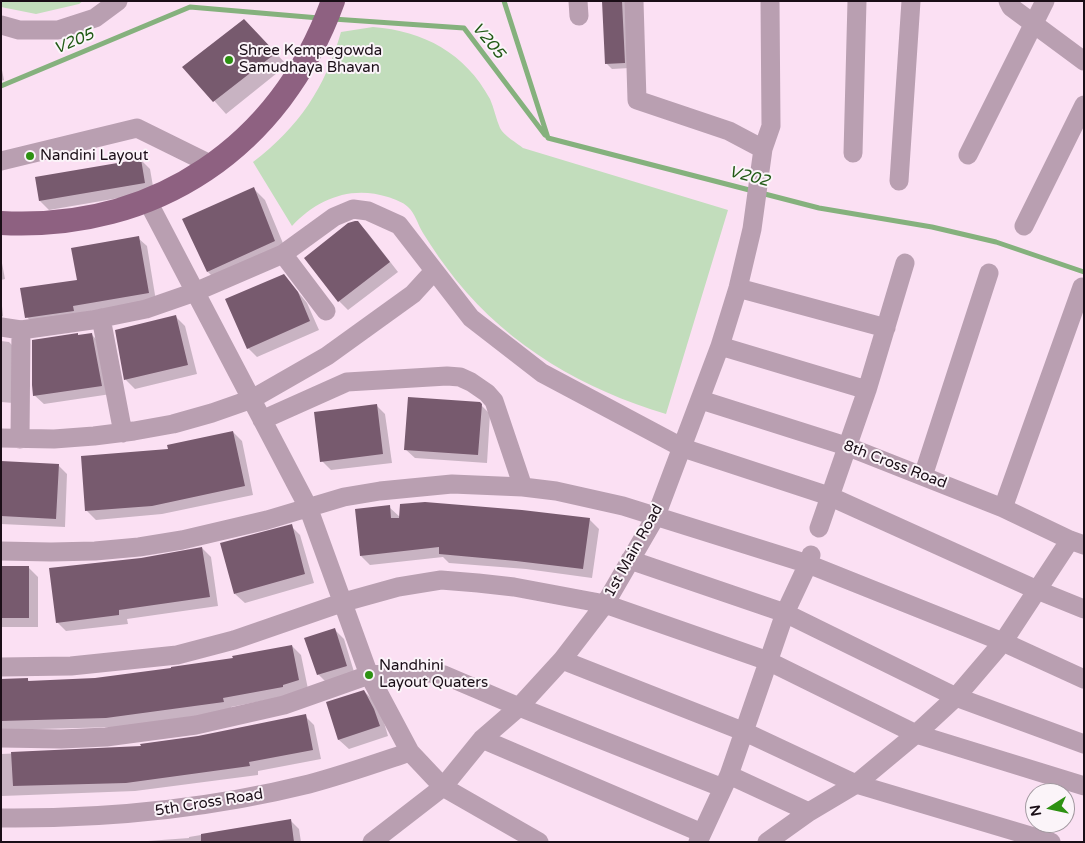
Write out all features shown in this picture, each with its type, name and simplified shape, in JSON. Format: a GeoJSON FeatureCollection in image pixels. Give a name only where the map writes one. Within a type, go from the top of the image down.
{"type":"FeatureCollection","features":[{"type":"Feature","properties":{"kind":"main road"},"geometry":{"type":"LineString","coordinates":[[1,224],[50,224],[104,215],[147,200],[187,181],[212,165],[258,126],[277,104],[311,54],[324,27],[333,1]]}},
{"type":"Feature","properties":{"kind":"street"},"geometry":{"type":"LineString","coordinates":[[1,25],[19,30],[58,30],[95,18],[118,1]]}},
{"type":"Feature","properties":{"kind":"street"},"geometry":{"type":"LineString","coordinates":[[634,1],[637,100],[729,131],[756,145]]}},
{"type":"Feature","properties":{"kind":"street","name":"1st Main Road"},"geometry":{"type":"LineString","coordinates":[[372,842],[442,788],[482,740],[520,707],[562,660],[605,604],[656,516],[720,346],[738,288],[752,229],[756,145],[771,126],[770,1]]}},
{"type":"Feature","properties":{"kind":"street"},"geometry":{"type":"LineString","coordinates":[[853,153],[857,1]]}},
{"type":"Feature","properties":{"kind":"street"},"geometry":{"type":"LineString","coordinates":[[899,181],[911,1]]}},
{"type":"Feature","properties":{"kind":"street"},"geometry":{"type":"LineString","coordinates":[[1008,1],[1011,7],[1084,61]]}},
{"type":"Feature","properties":{"kind":"street"},"geometry":{"type":"LineString","coordinates":[[968,154],[1045,1]]}},
{"type":"Feature","properties":{"kind":"street"},"geometry":{"type":"LineString","coordinates":[[1024,226],[1084,104]]}},
{"type":"Feature","properties":{"kind":"street"},"geometry":{"type":"LineString","coordinates":[[1,161],[137,128],[212,165]]}},
{"type":"Feature","properties":{"kind":"street"},"geometry":{"type":"LineString","coordinates":[[147,200],[308,507],[369,675],[410,752],[442,788],[538,841]]}},
{"type":"Feature","properties":{"kind":"street"},"geometry":{"type":"LineString","coordinates":[[1,327],[21,330],[146,309],[195,292],[283,254],[334,217],[352,209],[368,211],[399,225],[471,318],[542,373],[683,448],[829,496],[1037,590],[1084,609]]}},
{"type":"Feature","properties":{"kind":"street"},"geometry":{"type":"LineString","coordinates":[[283,254],[326,311]]}},
{"type":"Feature","properties":{"kind":"street"},"geometry":{"type":"LineString","coordinates":[[819,528],[867,390],[905,262]]}},
{"type":"Feature","properties":{"kind":"street"},"geometry":{"type":"LineString","coordinates":[[1,438],[78,438],[123,433],[173,424],[252,399],[335,350],[413,294],[434,271]]}},
{"type":"Feature","properties":{"kind":"street"},"geometry":{"type":"LineString","coordinates":[[923,476],[989,273]]}},
{"type":"Feature","properties":{"kind":"street"},"geometry":{"type":"LineString","coordinates":[[1003,508],[1082,287]]}},
{"type":"Feature","properties":{"kind":"street"},"geometry":{"type":"LineString","coordinates":[[738,288],[886,328]]}},
{"type":"Feature","properties":{"kind":"street"},"geometry":{"type":"LineString","coordinates":[[101,318],[123,433]]}},
{"type":"Feature","properties":{"kind":"street"},"geometry":{"type":"LineString","coordinates":[[20,439],[21,330]]}},
{"type":"Feature","properties":{"kind":"street"},"geometry":{"type":"LineString","coordinates":[[720,346],[867,390]]}},
{"type":"Feature","properties":{"kind":"street"},"geometry":{"type":"LineString","coordinates":[[262,420],[347,382],[448,376],[460,378],[480,387],[494,401],[522,487]]}},
{"type":"Feature","properties":{"kind":"street","name":"8th Cross Road"},"geometry":{"type":"LineString","coordinates":[[701,400],[846,446],[1003,508],[1077,543]]}},
{"type":"Feature","properties":{"kind":"street"},"geometry":{"type":"LineString","coordinates":[[1,551],[51,552],[139,547],[225,531],[344,497],[416,486],[461,484],[556,491],[590,498],[810,560],[1003,642],[1084,679]]}},
{"type":"Feature","properties":{"kind":"street"},"geometry":{"type":"LineString","coordinates":[[768,842],[810,812],[856,784],[916,734],[956,697],[1003,642],[1037,590],[1077,543]]}},
{"type":"Feature","properties":{"kind":"street"},"geometry":{"type":"LineString","coordinates":[[630,560],[785,612],[956,697],[1084,744]]}},
{"type":"Feature","properties":{"kind":"street"},"geometry":{"type":"LineString","coordinates":[[482,740],[700,838],[726,781],[745,732],[785,612],[810,560]]}},
{"type":"Feature","properties":{"kind":"street"},"geometry":{"type":"LineString","coordinates":[[1,667],[71,666],[177,655],[234,640],[344,602],[398,587],[441,580],[514,587],[605,604],[768,661],[916,734],[1084,786]]}},
{"type":"Feature","properties":{"kind":"street"},"geometry":{"type":"LineString","coordinates":[[562,660],[745,732],[856,784],[1051,842]]}},
{"type":"Feature","properties":{"kind":"street"},"geometry":{"type":"LineString","coordinates":[[1,738],[61,739],[106,737],[196,725],[284,705],[369,675],[422,672],[444,675],[520,707],[810,812]]}},
{"type":"Feature","properties":{"kind":"street","name":"5th Cross Road"},"geometry":{"type":"LineString","coordinates":[[1,818],[104,817],[208,805],[310,784],[410,752]]}},
{"type":"Feature","properties":{"kind":"green space"},"geometry":{"type":"Polygon","coordinates":[[[1,1],[83,1],[79,4],[36,14],[1,7],[1,1]]]}},
{"type":"Feature","properties":{"kind":"green space"},"geometry":{"type":"Polygon","coordinates":[[[373,27],[392,29],[426,39],[455,57],[480,83],[490,99],[502,131],[507,137],[523,148],[728,210],[666,414],[636,404],[578,379],[525,346],[500,326],[456,280],[421,230],[413,212],[401,202],[374,194],[348,194],[336,197],[312,208],[292,226],[253,162],[284,135],[308,105],[327,71],[341,32],[373,27]]]}},
{"type":"Feature","properties":{"kind":"building"},"geometry":{"type":"Polygon","coordinates":[[[602,1],[622,1],[625,63],[605,64],[602,1]]]}},
{"type":"Feature","properties":{"kind":"building","name":"Shree Kempegowda Samudhaya Bhavan"},"geometry":{"type":"Polygon","coordinates":[[[244,19],[276,53],[213,102],[182,67],[244,19]]]}},
{"type":"Feature","properties":{"kind":"building"},"geometry":{"type":"Polygon","coordinates":[[[141,159],[145,183],[39,201],[35,177],[141,159]]]}},
{"type":"Feature","properties":{"kind":"building"},"geometry":{"type":"Polygon","coordinates":[[[254,187],[275,241],[207,272],[182,219],[254,187]]]}},
{"type":"Feature","properties":{"kind":"building"},"geometry":{"type":"Polygon","coordinates":[[[358,221],[390,262],[338,302],[304,258],[348,223],[358,221]]]}},
{"type":"Feature","properties":{"kind":"building"},"geometry":{"type":"Polygon","coordinates":[[[139,236],[149,293],[73,306],[74,311],[25,318],[20,288],[77,280],[71,248],[139,236]]]}},
{"type":"Feature","properties":{"kind":"building"},"geometry":{"type":"Polygon","coordinates":[[[284,274],[298,292],[310,321],[247,349],[225,299],[284,274]]]}},
{"type":"Feature","properties":{"kind":"building"},"geometry":{"type":"Polygon","coordinates":[[[176,315],[188,365],[124,380],[115,330],[176,315]]]}},
{"type":"Feature","properties":{"kind":"building"},"geometry":{"type":"Polygon","coordinates":[[[78,333],[78,335],[92,333],[102,386],[33,396],[32,340],[78,333]]]}},
{"type":"Feature","properties":{"kind":"building"},"geometry":{"type":"Polygon","coordinates":[[[408,397],[480,402],[482,404],[478,455],[404,450],[408,397]]]}},
{"type":"Feature","properties":{"kind":"building"},"geometry":{"type":"Polygon","coordinates":[[[377,404],[383,454],[320,462],[314,412],[377,404]]]}},
{"type":"Feature","properties":{"kind":"building"},"geometry":{"type":"Polygon","coordinates":[[[233,431],[245,486],[152,506],[85,511],[81,456],[168,449],[167,445],[233,431]]]}},
{"type":"Feature","properties":{"kind":"building"},"geometry":{"type":"Polygon","coordinates":[[[1,461],[59,464],[56,519],[1,516],[1,461]]]}},
{"type":"Feature","properties":{"kind":"building"},"geometry":{"type":"Polygon","coordinates":[[[425,502],[590,518],[583,569],[439,554],[439,547],[360,556],[355,509],[390,505],[391,518],[399,518],[400,504],[425,502]]]}},
{"type":"Feature","properties":{"kind":"building"},"geometry":{"type":"Polygon","coordinates":[[[292,524],[305,574],[234,594],[220,543],[292,524]]]}},
{"type":"Feature","properties":{"kind":"building"},"geometry":{"type":"Polygon","coordinates":[[[202,547],[210,597],[119,610],[119,615],[56,623],[49,568],[141,558],[202,547]]]}},
{"type":"Feature","properties":{"kind":"building"},"geometry":{"type":"Polygon","coordinates":[[[1,566],[29,566],[29,618],[1,618],[1,566]]]}},
{"type":"Feature","properties":{"kind":"building"},"geometry":{"type":"Polygon","coordinates":[[[335,628],[347,666],[317,675],[304,638],[335,628]]]}},
{"type":"Feature","properties":{"kind":"building"},"geometry":{"type":"Polygon","coordinates":[[[292,645],[299,680],[283,685],[283,687],[223,698],[224,702],[106,718],[1,721],[1,679],[28,678],[28,681],[95,678],[233,658],[232,656],[292,645]]]}},
{"type":"Feature","properties":{"kind":"building"},"geometry":{"type":"Polygon","coordinates":[[[364,690],[380,726],[338,740],[326,702],[364,690]]]}},
{"type":"Feature","properties":{"kind":"building"},"geometry":{"type":"Polygon","coordinates":[[[306,714],[313,750],[249,762],[250,766],[126,783],[13,786],[11,752],[141,746],[140,744],[198,736],[306,714]]]}},
{"type":"Feature","properties":{"kind":"building"},"geometry":{"type":"Polygon","coordinates":[[[291,819],[294,842],[201,842],[201,834],[291,819]]]}},
{"type":"Feature","properties":{"kind":"waterway","name":"V202"},"geometry":{"type":"LineString","coordinates":[[504,1],[548,138],[819,208],[932,227],[996,242],[1084,272]]}},
{"type":"Feature","properties":{"kind":"waterway","name":"V205"},"geometry":{"type":"LineString","coordinates":[[1,86],[190,7],[319,18]]}},
{"type":"Feature","properties":{"kind":"waterway","name":"V205"},"geometry":{"type":"LineString","coordinates":[[333,19],[464,28],[545,135]]}},
{"type":"Feature","properties":{"kind":"place","name":"Shree Kempegowda Samudhaya Bhavan"},"geometry":{"type":"Point","coordinates":[229,60]}},
{"type":"Feature","properties":{"kind":"place","name":"Nandini Layout"},"geometry":{"type":"Point","coordinates":[30,156]}},
{"type":"Feature","properties":{"kind":"place","name":"Nandhini Layout Quaters"},"geometry":{"type":"Point","coordinates":[369,675]}}]}
